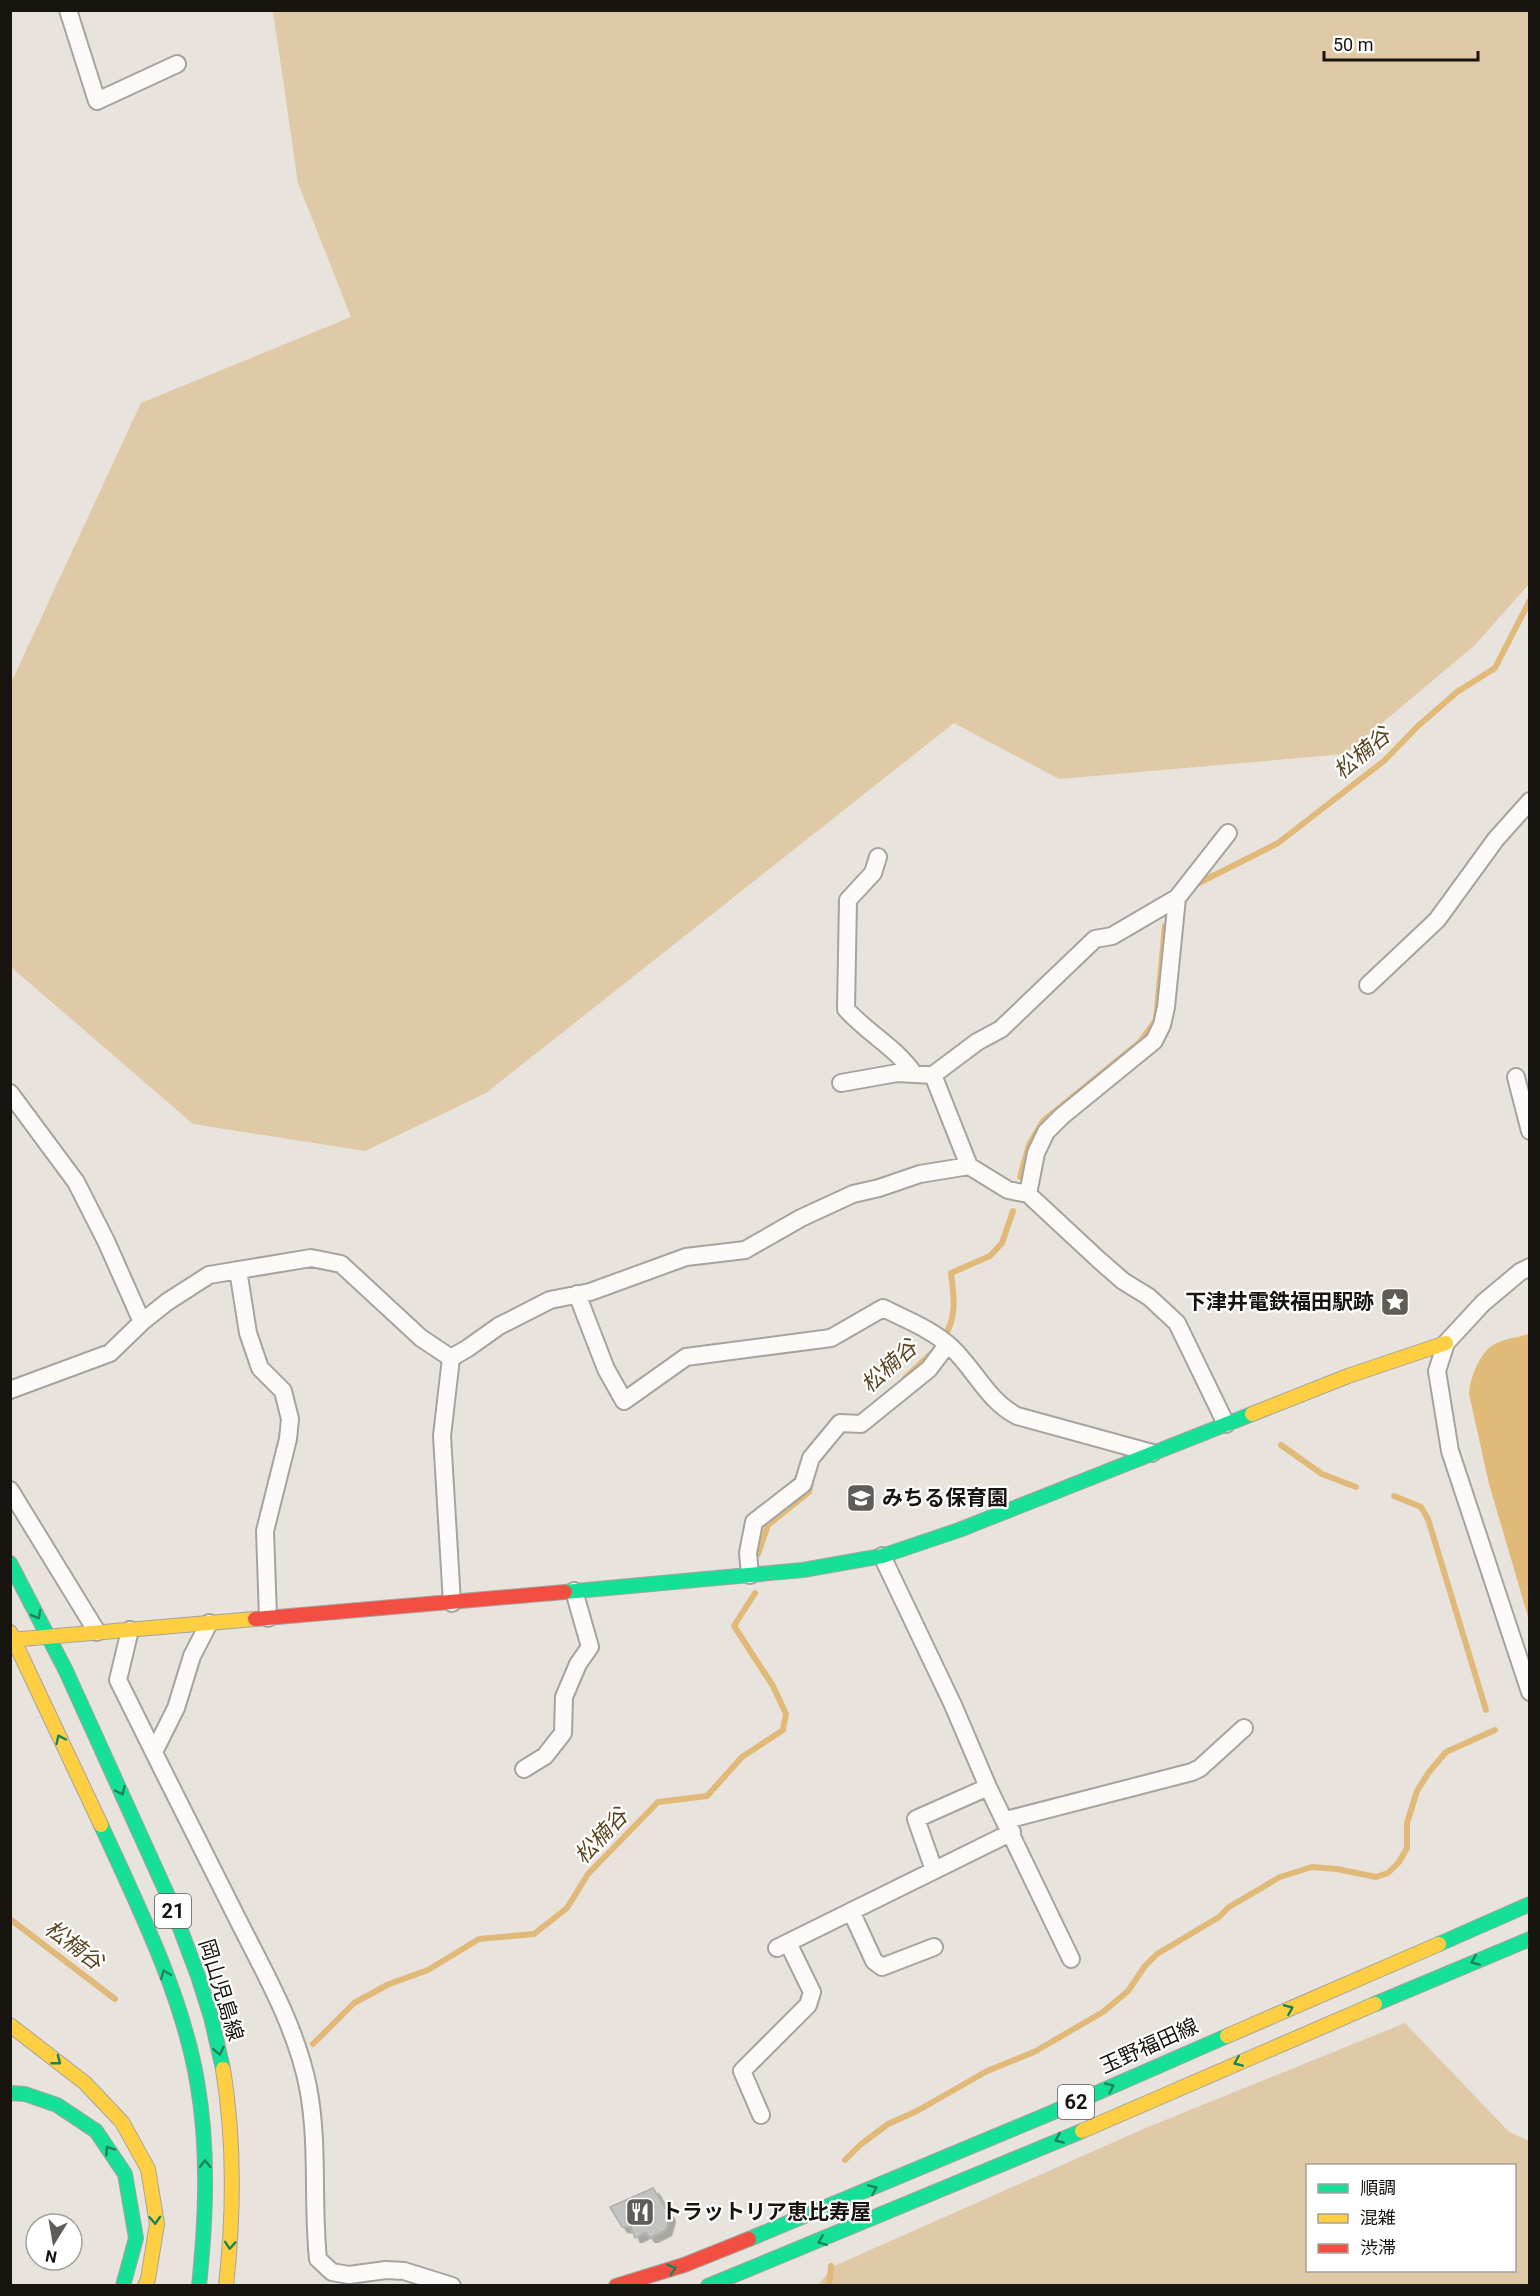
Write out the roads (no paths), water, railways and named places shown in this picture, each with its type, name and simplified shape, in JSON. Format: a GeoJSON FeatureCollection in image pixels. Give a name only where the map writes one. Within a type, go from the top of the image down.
{"type":"FeatureCollection","features":[{"type":"Feature","properties":{"kind":"main road"},"geometry":{"type":"LineString","coordinates":[[12,1637],[130,1630],[452,1603],[750,1575],[856,1562],[882,1556],[959,1530],[1348,1376],[1446,1343]]}},
{"type":"Feature","properties":{"kind":"main road","name":"岡山児島線"},"geometry":{"type":"LineString","coordinates":[[10,1563],[49,1636],[156,1865],[200,1982],[216,2036],[228,2098],[233,2148],[234,2199],[226,2286]]}},
{"type":"Feature","properties":{"kind":"main road","name":"21"},"geometry":{"type":"LineString","coordinates":[[12,1637],[126,1878],[171,1987],[190,2051],[200,2101],[205,2149],[206,2198],[199,2286]]}},
{"type":"Feature","properties":{"kind":"main road","name":"玉野福田線"},"geometry":{"type":"LineString","coordinates":[[616,2286],[684,2265],[827,2208],[1040,2118],[1530,1904]]}},
{"type":"Feature","properties":{"kind":"main road","name":"62"},"geometry":{"type":"LineString","coordinates":[[708,2286],[837,2235],[1530,1939]]}},
{"type":"Feature","properties":{"kind":"main road"},"geometry":{"type":"LineString","coordinates":[[10,2025],[85,2083],[115,2114],[122,2122],[148,2169],[157,2224],[145,2286]]}},
{"type":"Feature","properties":{"kind":"main road"},"geometry":{"type":"LineString","coordinates":[[10,2093],[25,2094],[57,2105],[96,2131],[125,2174],[136,2238],[123,2286]]}},
{"type":"Feature","properties":{"kind":"street"},"geometry":{"type":"LineString","coordinates":[[68,10],[97,101],[177,64]]}},
{"type":"Feature","properties":{"kind":"street"},"geometry":{"type":"LineString","coordinates":[[1368,985],[1437,920],[1496,839],[1530,801]]}},
{"type":"Feature","properties":{"kind":"street"},"geometry":{"type":"LineString","coordinates":[[842,1083],[897,1073],[933,1075],[976,1042],[1001,1029],[1095,939],[1112,936],[1177,898],[1228,833]]}},
{"type":"Feature","properties":{"kind":"street"},"geometry":{"type":"LineString","coordinates":[[878,857],[873,873],[848,900],[846,1009],[857,1022],[893,1049],[914,1074]]}},
{"type":"Feature","properties":{"kind":"street"},"geometry":{"type":"LineString","coordinates":[[1028,1194],[1036,1153],[1046,1132],[1062,1116],[1154,1041],[1162,1025],[1166,1007],[1177,898]]}},
{"type":"Feature","properties":{"kind":"street"},"geometry":{"type":"LineString","coordinates":[[933,1075],[969,1166],[1008,1190],[1028,1194],[1123,1281],[1149,1297],[1177,1323],[1226,1424]]}},
{"type":"Feature","properties":{"kind":"street"},"geometry":{"type":"LineString","coordinates":[[1516,1077],[1530,1131]]}},
{"type":"Feature","properties":{"kind":"street"},"geometry":{"type":"LineString","coordinates":[[10,1093],[76,1182],[106,1241],[142,1322]]}},
{"type":"Feature","properties":{"kind":"street"},"geometry":{"type":"LineString","coordinates":[[451,1358],[499,1326],[550,1300],[578,1294],[686,1257],[745,1250],[801,1218],[853,1194],[920,1174],[969,1166]]}},
{"type":"Feature","properties":{"kind":"street"},"geometry":{"type":"LineString","coordinates":[[10,1390],[110,1353],[166,1302],[209,1275],[311,1258],[341,1264],[421,1338],[451,1358]]}},
{"type":"Feature","properties":{"kind":"street"},"geometry":{"type":"LineString","coordinates":[[1530,1267],[1520,1272],[1483,1303],[1446,1343],[1437,1371],[1450,1451],[1530,1692]]}},
{"type":"Feature","properties":{"kind":"street"},"geometry":{"type":"LineString","coordinates":[[238,1270],[248,1333],[260,1368],[283,1391],[291,1419],[265,1531],[268,1618]]}},
{"type":"Feature","properties":{"kind":"street"},"geometry":{"type":"LineString","coordinates":[[578,1294],[606,1369],[624,1401],[686,1357],[831,1338],[883,1308],[923,1327],[947,1345],[1002,1407],[1017,1416],[1152,1453]]}},
{"type":"Feature","properties":{"kind":"street"},"geometry":{"type":"LineString","coordinates":[[750,1575],[748,1553],[754,1522],[803,1484],[811,1458],[840,1423],[861,1424],[929,1369],[947,1345]]}},
{"type":"Feature","properties":{"kind":"street"},"geometry":{"type":"LineString","coordinates":[[451,1358],[442,1436],[452,1603]]}},
{"type":"Feature","properties":{"kind":"street"},"geometry":{"type":"LineString","coordinates":[[10,1490],[97,1632]]}},
{"type":"Feature","properties":{"kind":"street"},"geometry":{"type":"LineString","coordinates":[[882,1556],[953,1705],[988,1787],[1009,1826],[1071,1959]]}},
{"type":"Feature","properties":{"kind":"street"},"geometry":{"type":"LineString","coordinates":[[524,1769],[545,1756],[563,1733],[564,1697],[578,1664],[590,1647],[574,1591]]}},
{"type":"Feature","properties":{"kind":"street"},"geometry":{"type":"LineString","coordinates":[[154,1752],[176,1708],[192,1656],[209,1623]]}},
{"type":"Feature","properties":{"kind":"street"},"geometry":{"type":"LineString","coordinates":[[130,1630],[118,1680],[270,1985],[295,2042],[308,2086],[314,2131],[314,2226],[318,2259],[332,2272],[349,2275],[386,2270],[404,2271],[452,2286]]}},
{"type":"Feature","properties":{"kind":"street"},"geometry":{"type":"LineString","coordinates":[[761,2115],[742,2071],[808,2004],[812,1992],[783,1946],[934,1870],[1009,1826],[1192,1772],[1200,1768],[1244,1728]]}},
{"type":"Feature","properties":{"kind":"street"},"geometry":{"type":"LineString","coordinates":[[934,1870],[916,1819],[988,1787]]}},
{"type":"Feature","properties":{"kind":"street"},"geometry":{"type":"LineString","coordinates":[[851,1911],[874,1961],[882,1967],[934,1947]]}},
{"type":"Feature","properties":{"kind":"waterway","name":"松楠谷"},"geometry":{"type":"LineString","coordinates":[[1197,884],[1278,843],[1384,761],[1418,726],[1457,692],[1495,668],[1530,600]]}},
{"type":"Feature","properties":{"kind":"waterway","name":"松楠谷"},"geometry":{"type":"LineString","coordinates":[[1020,1177],[1029,1145],[1043,1121],[1140,1042],[1156,1020],[1165,926]]}},
{"type":"Feature","properties":{"kind":"waterway","name":"松楠谷"},"geometry":{"type":"LineString","coordinates":[[944,1337],[953,1314],[951,1273],[990,1256],[1002,1243],[1013,1211]]}},
{"type":"Feature","properties":{"kind":"waterway","name":"松楠谷"},"geometry":{"type":"LineString","coordinates":[[905,1378],[935,1350]]}},
{"type":"Feature","properties":{"kind":"waterway"},"geometry":{"type":"LineString","coordinates":[[1281,1445],[1322,1474],[1356,1487]]}},
{"type":"Feature","properties":{"kind":"waterway","name":"松楠谷"},"geometry":{"type":"LineString","coordinates":[[758,1554],[768,1525],[809,1492],[811,1482]]}},
{"type":"Feature","properties":{"kind":"waterway"},"geometry":{"type":"LineString","coordinates":[[1394,1496],[1421,1507],[1428,1519],[1486,1710]]}},
{"type":"Feature","properties":{"kind":"waterway","name":"松楠谷"},"geometry":{"type":"LineString","coordinates":[[313,2044],[354,2003],[389,1984],[428,1970],[479,1939],[534,1934],[567,1908],[588,1874],[658,1802],[707,1796],[742,1757],[783,1730],[786,1714],[773,1686],[734,1626],[755,1593]]}},
{"type":"Feature","properties":{"kind":"waterway"},"geometry":{"type":"LineString","coordinates":[[845,2160],[860,2145],[888,2124],[917,2111],[987,2071],[1034,2052],[1103,2012],[1128,1991],[1145,1966],[1157,1954],[1280,1877],[1312,1867],[1337,1869],[1376,1877],[1388,1873],[1399,1862],[1407,1848],[1407,1823],[1417,1791],[1429,1772],[1446,1752],[1495,1730]]}},
{"type":"Feature","properties":{"kind":"waterway","name":"松楠谷"},"geometry":{"type":"LineString","coordinates":[[10,1919],[115,1999]]}},
{"type":"Feature","properties":{"kind":"waterway"},"geometry":{"type":"LineString","coordinates":[[829,2286],[831,2266]]}},
{"type":"Feature","properties":{"kind":"place","name":"下津井電鉄福田駅跡"},"geometry":{"type":"Point","coordinates":[1395,1302]}},
{"type":"Feature","properties":{"kind":"place","name":"みちる保育園"},"geometry":{"type":"Point","coordinates":[861,1498]}},
{"type":"Feature","properties":{"kind":"place","name":"トラットリア恵比寿屋"},"geometry":{"type":"Point","coordinates":[640,2212]}}]}
